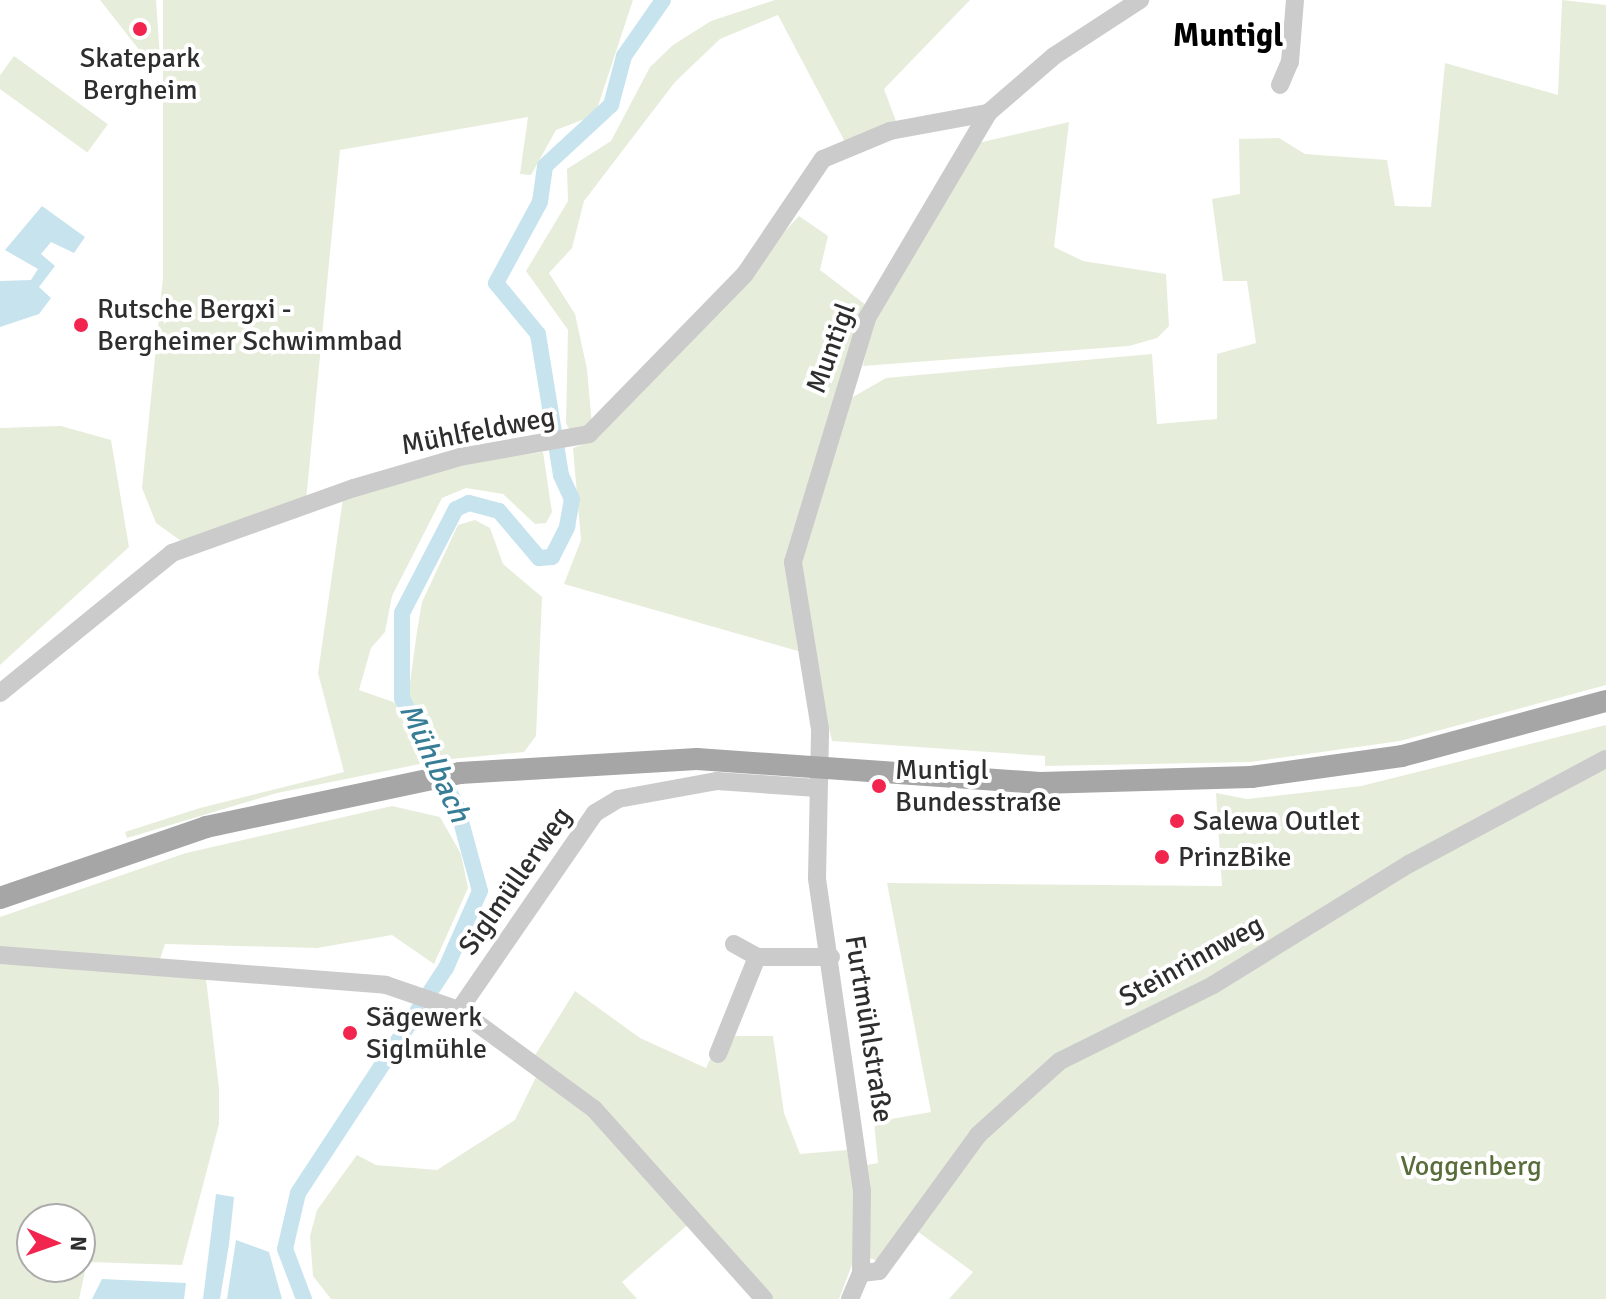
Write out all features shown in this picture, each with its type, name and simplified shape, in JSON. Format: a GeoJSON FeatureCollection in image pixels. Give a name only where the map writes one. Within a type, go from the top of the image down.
{"type":"FeatureCollection","features":[{"type":"Feature","properties":{"kind":"main road"},"geometry":{"type":"LineString","coordinates":[[0,898],[206,827],[460,773],[615,760],[818,777],[1040,783],[1178,782],[1402,756],[1606,701]]}},
{"type":"Feature","properties":{"kind":"street","name":"Muntigl"},"geometry":{"type":"LineString","coordinates":[[818,777],[820,729],[793,562],[807,506],[867,318],[988,113],[1054,56],[1140,0]]}},
{"type":"Feature","properties":{"kind":"street"},"geometry":{"type":"LineString","coordinates":[[1280,85],[1290,62],[1295,0]]}},
{"type":"Feature","properties":{"kind":"street","name":"Mühlfeldweg"},"geometry":{"type":"LineString","coordinates":[[0,693],[172,553],[369,483],[460,457],[571,442],[604,422],[745,274],[823,159],[890,131],[988,113]]}},
{"type":"Feature","properties":{"kind":"street","name":"Steinrinnweg"},"geometry":{"type":"LineString","coordinates":[[861,1273],[879,1271],[978,1135],[1060,1061],[1213,985],[1409,864],[1606,759]]}},
{"type":"Feature","properties":{"kind":"street","name":"Furtmühlstraße"},"geometry":{"type":"LineString","coordinates":[[818,777],[817,878],[857,1128],[861,1273],[850,1299]]}},
{"type":"Feature","properties":{"kind":"street","name":"Siglmüllerweg"},"geometry":{"type":"LineString","coordinates":[[459,1010],[595,813],[618,799],[704,782],[818,777]]}},
{"type":"Feature","properties":{"kind":"street"},"geometry":{"type":"LineString","coordinates":[[734,944],[757,957],[831,957]]}},
{"type":"Feature","properties":{"kind":"street"},"geometry":{"type":"LineString","coordinates":[[0,955],[386,985],[459,1010],[594,1109],[764,1299]]}},
{"type":"Feature","properties":{"kind":"street"},"geometry":{"type":"LineString","coordinates":[[718,1054],[757,957]]}},
{"type":"Feature","properties":{"kind":"green space","name":"Skatepark Bergheim"},"geometry":{"type":"Polygon","coordinates":[[[100,0],[156,0],[160,58],[151,65],[100,0]]]}},
{"type":"Feature","properties":{"kind":"green space"},"geometry":{"type":"Polygon","coordinates":[[[163,0],[633,0],[595,115],[556,130],[531,175],[520,174],[528,117],[340,150],[306,501],[181,541],[156,523],[142,488],[163,277],[163,0]]]}},
{"type":"Feature","properties":{"kind":"green space"},"geometry":{"type":"Polygon","coordinates":[[[775,0],[970,0],[884,89],[897,124],[845,142],[778,15],[720,39],[675,82],[584,201],[572,248],[549,273],[575,314],[587,369],[592,425],[573,437],[566,423],[568,330],[526,271],[568,201],[567,169],[611,141],[650,67],[673,45],[711,21],[775,0]]]}},
{"type":"Feature","properties":{"kind":"green space"},"geometry":{"type":"Polygon","coordinates":[[[1562,0],[1606,5],[1606,685],[1400,741],[1250,762],[1045,766],[1045,756],[832,741],[803,612],[802,553],[846,401],[886,378],[1152,354],[1157,424],[1217,419],[1217,354],[1256,343],[1247,281],[1223,281],[1212,199],[1240,194],[1239,139],[1279,138],[1305,154],[1387,160],[1395,206],[1431,207],[1445,63],[1558,95],[1562,0]]]}},
{"type":"Feature","properties":{"kind":"green space"},"geometry":{"type":"Polygon","coordinates":[[[14,56],[108,124],[87,152],[0,89],[0,75],[14,56]]]}},
{"type":"Feature","properties":{"kind":"green space"},"geometry":{"type":"Polygon","coordinates":[[[1069,122],[1054,247],[1083,261],[1166,274],[1169,326],[1157,338],[1129,346],[863,366],[873,318],[978,143],[1069,122]]]}},
{"type":"Feature","properties":{"kind":"green space"},"geometry":{"type":"Polygon","coordinates":[[[799,216],[828,236],[820,270],[866,305],[789,584],[798,651],[564,584],[581,540],[573,448],[590,442],[799,216]]]}},
{"type":"Feature","properties":{"kind":"green space"},"geometry":{"type":"Polygon","coordinates":[[[61,426],[111,440],[129,547],[0,665],[0,428],[61,426]]]}},
{"type":"Feature","properties":{"kind":"green space"},"geometry":{"type":"Polygon","coordinates":[[[543,452],[552,512],[546,523],[535,524],[503,494],[466,488],[442,498],[392,596],[385,632],[371,648],[359,690],[396,703],[420,764],[277,793],[127,838],[125,832],[200,808],[344,772],[318,673],[343,498],[475,461],[543,452]]]}},
{"type":"Feature","properties":{"kind":"green space"},"geometry":{"type":"Polygon","coordinates":[[[475,520],[490,528],[503,564],[542,597],[536,736],[524,752],[432,761],[408,698],[422,602],[458,525],[475,520]]]}},
{"type":"Feature","properties":{"kind":"green space","name":"Voggenberg"},"geometry":{"type":"Polygon","coordinates":[[[1606,725],[1606,1299],[949,1299],[973,1272],[906,1223],[879,1261],[856,1254],[839,1299],[773,1299],[699,1215],[622,1282],[637,1299],[331,1299],[313,1276],[310,1236],[317,1210],[357,1155],[376,1165],[437,1170],[515,1120],[536,1077],[532,1060],[575,991],[640,1038],[706,1068],[710,1059],[723,1061],[735,1036],[773,1036],[784,1113],[800,1154],[847,1150],[850,1168],[878,1163],[874,1122],[931,1112],[887,883],[1222,886],[1216,793],[1247,799],[1361,786],[1606,725]]]}},
{"type":"Feature","properties":{"kind":"green space"},"geometry":{"type":"Polygon","coordinates":[[[392,806],[440,817],[461,854],[468,888],[434,964],[392,935],[317,948],[165,944],[156,971],[206,979],[219,1088],[219,1124],[182,1265],[96,1262],[96,1203],[16,1203],[16,1283],[82,1283],[79,1299],[0,1299],[0,917],[186,853],[392,806]]]}},
{"type":"Feature","properties":{"kind":"water"},"geometry":{"type":"Polygon","coordinates":[[[42,206],[85,237],[74,253],[51,242],[41,254],[55,266],[39,287],[51,298],[39,314],[0,327],[0,281],[31,280],[38,269],[5,250],[42,206]]]}},
{"type":"Feature","properties":{"kind":"water"},"geometry":{"type":"Polygon","coordinates":[[[216,1194],[234,1197],[229,1244],[220,1299],[203,1299],[216,1194]]]}},
{"type":"Feature","properties":{"kind":"water"},"geometry":{"type":"Polygon","coordinates":[[[236,1240],[269,1252],[282,1299],[227,1299],[236,1240]]]}},
{"type":"Feature","properties":{"kind":"water"},"geometry":{"type":"Polygon","coordinates":[[[102,1279],[186,1283],[184,1299],[92,1299],[102,1279]]]}},
{"type":"Feature","properties":{"kind":"waterway","name":"Mühlbach"},"geometry":{"type":"LineString","coordinates":[[304,1299],[285,1249],[298,1193],[446,968],[480,891],[457,807],[402,698],[402,613],[456,509],[469,503],[499,511],[539,558],[552,557],[567,527],[572,499],[561,475],[538,334],[496,283],[540,202],[545,166],[611,105],[624,56],[663,0]]}},
{"type":"Feature","properties":{"kind":"place","name":"Skatepark Bergheim"},"geometry":{"type":"Point","coordinates":[140,29]}},
{"type":"Feature","properties":{"kind":"place","name":"Rutsche Bergxi - Bergheimer Schwimmbad"},"geometry":{"type":"Point","coordinates":[81,325]}},
{"type":"Feature","properties":{"kind":"place","name":"Muntigl Bundesstraße"},"geometry":{"type":"Point","coordinates":[879,786]}},
{"type":"Feature","properties":{"kind":"place","name":"Salewa Outlet"},"geometry":{"type":"Point","coordinates":[1177,821]}},
{"type":"Feature","properties":{"kind":"place","name":"PrinzBike"},"geometry":{"type":"Point","coordinates":[1162,857]}},
{"type":"Feature","properties":{"kind":"place","name":"Sägewerk Siglmühle"},"geometry":{"type":"Point","coordinates":[350,1033]}},
{"type":"Feature","properties":{"kind":"district","name":"Muntigl"},"geometry":{"type":"Point","coordinates":[1228,36]}}]}
